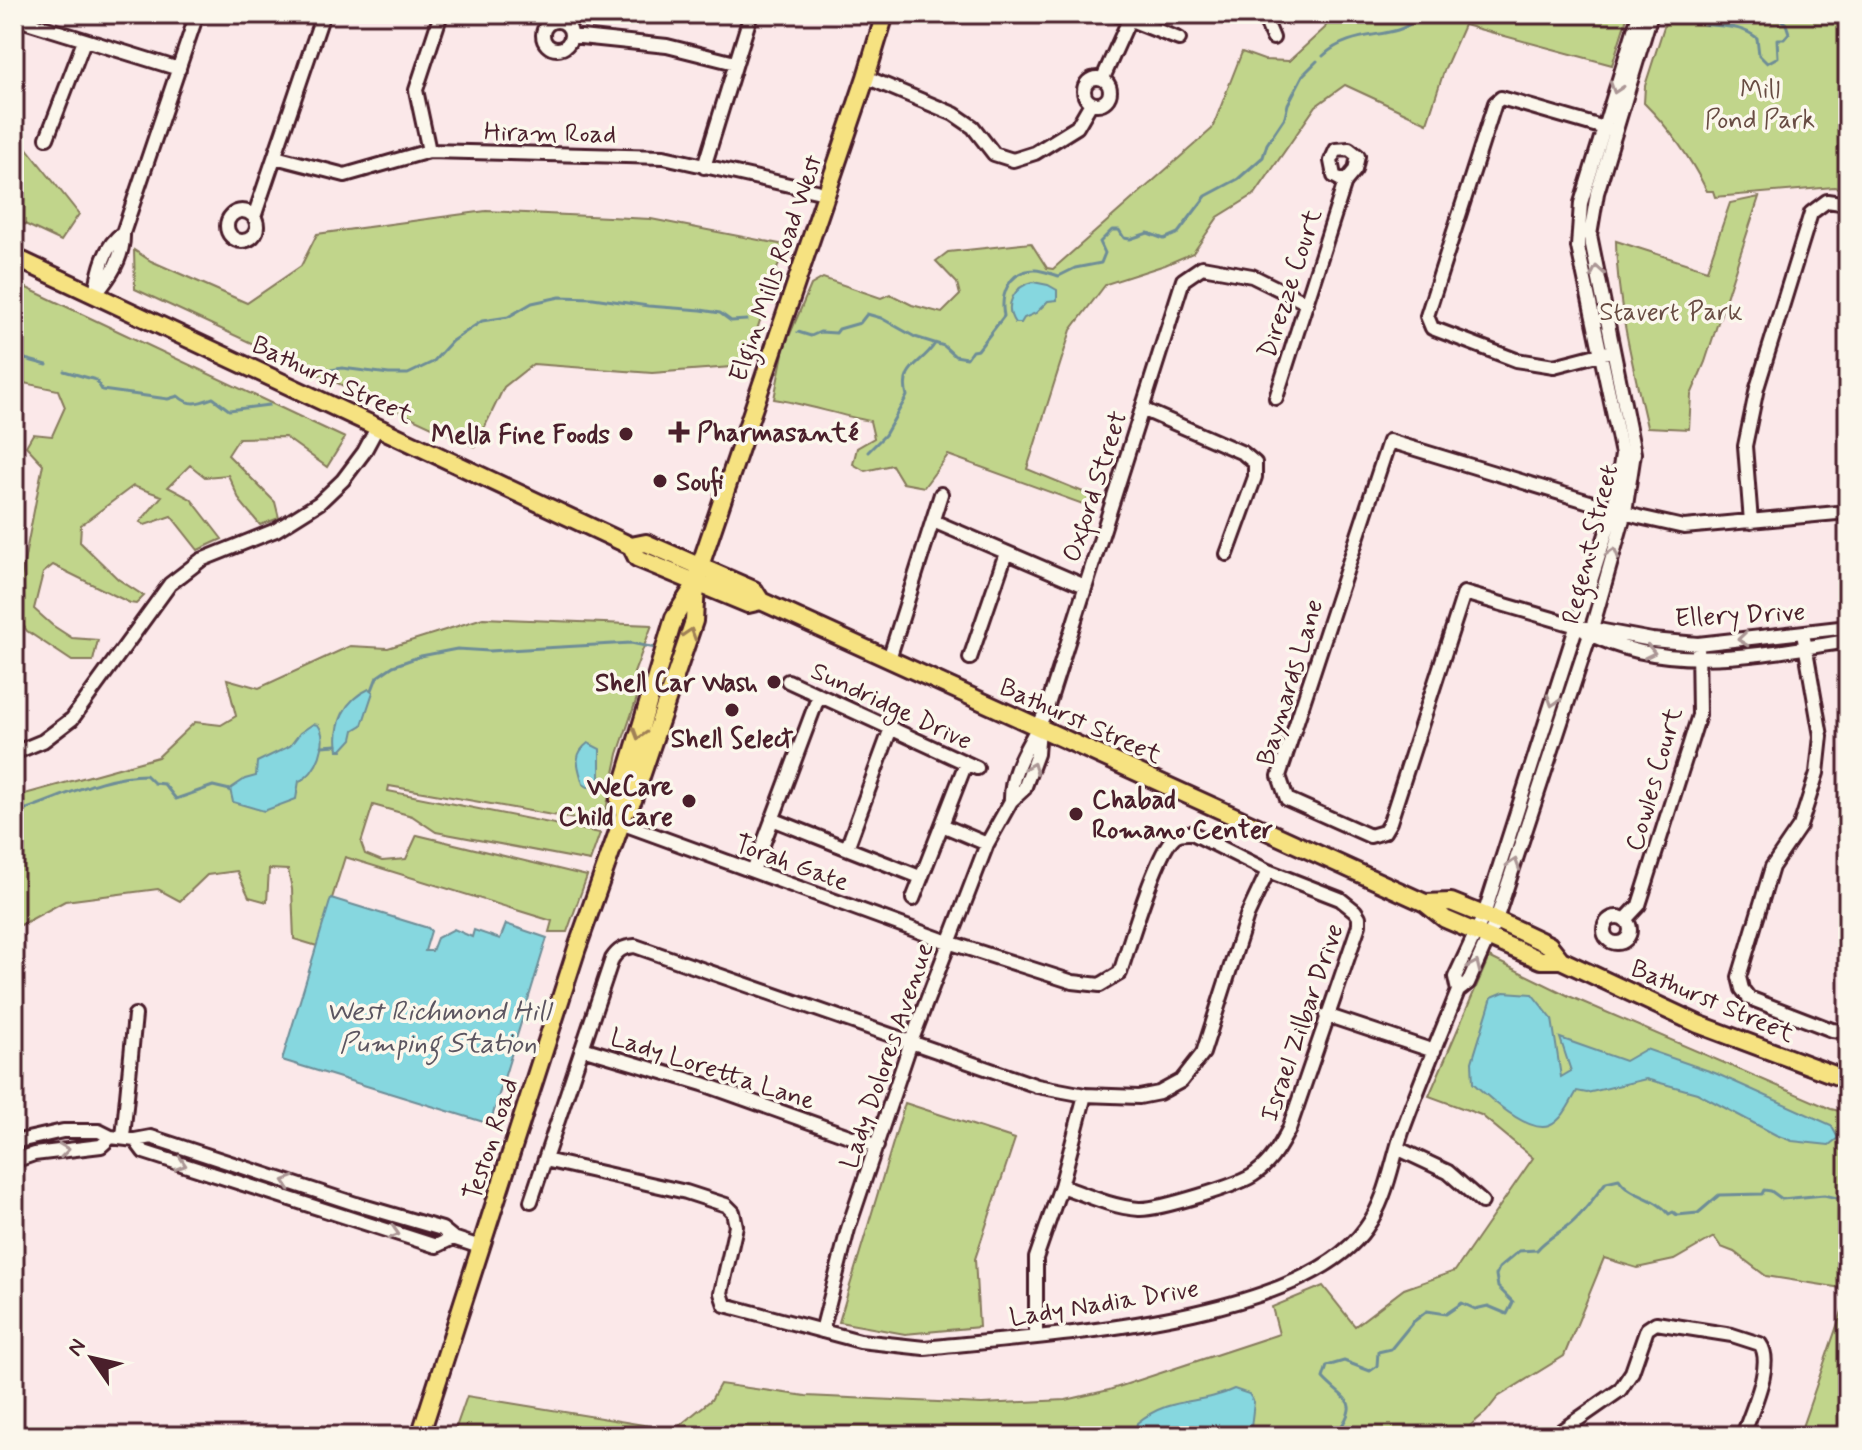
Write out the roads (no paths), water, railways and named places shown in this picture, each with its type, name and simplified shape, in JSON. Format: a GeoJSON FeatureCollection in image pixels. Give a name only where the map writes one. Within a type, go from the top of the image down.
{"type":"FeatureCollection","features":[{"type":"Feature","properties":{"kind":"main road","name":"Elgin Mills Road West"},"geometry":{"type":"LineString","coordinates":[[696,584],[885,14]]}},
{"type":"Feature","properties":{"kind":"main road","name":"Bathurst Street"},"geometry":{"type":"LineString","coordinates":[[14,257],[631,546],[646,543],[754,590],[761,601],[1425,903],[1445,919],[1541,960],[1561,960],[1698,1024],[1848,1080]]}},
{"type":"Feature","properties":{"kind":"main road","name":"Bathurst Street"},"geometry":{"type":"LineString","coordinates":[[631,546],[637,558],[696,584],[748,604],[761,601]]}},
{"type":"Feature","properties":{"kind":"main road","name":"Teston Road"},"geometry":{"type":"LineString","coordinates":[[420,1436],[577,948],[623,817],[619,799],[674,618],[696,584]]}},
{"type":"Feature","properties":{"kind":"main road","name":"Bathurst Street"},"geometry":{"type":"LineString","coordinates":[[1425,903],[1451,902],[1490,917],[1549,945],[1561,960]]}},
{"type":"Feature","properties":{"kind":"street"},"geometry":{"type":"LineString","coordinates":[[95,295],[110,277],[124,244],[123,233],[197,14]]}},
{"type":"Feature","properties":{"kind":"street"},"geometry":{"type":"LineString","coordinates":[[254,217],[323,14]]}},
{"type":"Feature","properties":{"kind":"street"},"geometry":{"type":"LineString","coordinates":[[429,151],[416,90],[441,14]]}},
{"type":"Feature","properties":{"kind":"street"},"geometry":{"type":"LineString","coordinates":[[704,167],[751,14]]}},
{"type":"Feature","properties":{"kind":"street"},"geometry":{"type":"LineString","coordinates":[[1115,14],[1179,39]]}},
{"type":"Feature","properties":{"kind":"street"},"geometry":{"type":"LineString","coordinates":[[1268,14],[1268,26],[1273,38]]}},
{"type":"Feature","properties":{"kind":"street","name":"Regent Street"},"geometry":{"type":"LineString","coordinates":[[1607,353],[1578,247],[1578,227],[1581,203],[1639,14]]}},
{"type":"Feature","properties":{"kind":"street","name":"Regent Street"},"geometry":{"type":"LineString","coordinates":[[1482,935],[1591,631],[1619,510],[1622,454],[1590,235],[1597,193],[1651,14]]}},
{"type":"Feature","properties":{"kind":"street"},"geometry":{"type":"LineString","coordinates":[[14,18],[179,69]]}},
{"type":"Feature","properties":{"kind":"street"},"geometry":{"type":"LineString","coordinates":[[1103,78],[1129,20]]}},
{"type":"Feature","properties":{"kind":"street"},"geometry":{"type":"LineString","coordinates":[[571,36],[667,46],[735,63]]}},
{"type":"Feature","properties":{"kind":"street"},"geometry":{"type":"LineString","coordinates":[[47,138],[84,41]]}},
{"type":"Feature","properties":{"kind":"street"},"geometry":{"type":"LineString","coordinates":[[866,77],[954,114],[973,127],[994,154],[1013,160],[1035,153],[1077,127],[1091,103]]}},
{"type":"Feature","properties":{"kind":"street"},"geometry":{"type":"LineString","coordinates":[[1091,103],[1084,93],[1085,85],[1090,79],[1103,78]]}},
{"type":"Feature","properties":{"kind":"street"},"geometry":{"type":"LineString","coordinates":[[1091,103],[1105,102],[1110,94],[1109,85],[1103,78]]}},
{"type":"Feature","properties":{"kind":"street"},"geometry":{"type":"LineString","coordinates":[[1607,353],[1554,366],[1516,360],[1432,328],[1427,316],[1495,103],[1501,98],[1617,132]]}},
{"type":"Feature","properties":{"kind":"street","name":"Hiram Road"},"geometry":{"type":"LineString","coordinates":[[275,157],[345,175],[429,151],[664,157],[825,193]]}},
{"type":"Feature","properties":{"kind":"street","name":"Direzze Court"},"geometry":{"type":"LineString","coordinates":[[1276,398],[1345,182]]}},
{"type":"Feature","properties":{"kind":"street"},"geometry":{"type":"LineString","coordinates":[[1751,522],[1745,446],[1761,374],[1811,213],[1827,201],[1848,204]]}},
{"type":"Feature","properties":{"kind":"street","name":"Oxford Street"},"geometry":{"type":"LineString","coordinates":[[1039,728],[1183,280],[1202,267],[1252,276],[1307,303]]}},
{"type":"Feature","properties":{"kind":"street"},"geometry":{"type":"LineString","coordinates":[[1142,409],[1243,453],[1255,463],[1255,477],[1227,554]]}},
{"type":"Feature","properties":{"kind":"street"},"geometry":{"type":"LineString","coordinates":[[14,753],[43,741],[72,719],[170,584],[201,560],[276,530],[319,503],[350,471],[369,446],[378,426]]}},
{"type":"Feature","properties":{"kind":"street","name":"Baynards Lane"},"geometry":{"type":"LineString","coordinates":[[1577,626],[1464,593],[1390,822],[1384,832],[1370,836],[1287,799],[1279,776],[1389,441],[1619,510]]}},
{"type":"Feature","properties":{"kind":"street"},"geometry":{"type":"LineString","coordinates":[[889,659],[941,494]]}},
{"type":"Feature","properties":{"kind":"street"},"geometry":{"type":"LineString","coordinates":[[1619,510],[1684,527],[1848,512]]}},
{"type":"Feature","properties":{"kind":"street","name":"Regent Street"},"geometry":{"type":"LineString","coordinates":[[1490,917],[1577,626],[1619,510]]}},
{"type":"Feature","properties":{"kind":"street"},"geometry":{"type":"LineString","coordinates":[[933,521],[1085,586]]}},
{"type":"Feature","properties":{"kind":"street"},"geometry":{"type":"LineString","coordinates":[[970,658],[1006,553]]}},
{"type":"Feature","properties":{"kind":"street","name":"Ellery Drive"},"geometry":{"type":"LineString","coordinates":[[1577,626],[1650,654],[1699,659],[1848,641]]}},
{"type":"Feature","properties":{"kind":"street","name":"Ellery Drive"},"geometry":{"type":"LineString","coordinates":[[1591,631],[1698,644],[1848,627]]}},
{"type":"Feature","properties":{"kind":"street"},"geometry":{"type":"LineString","coordinates":[[1803,633],[1821,736],[1817,773],[1800,826],[1772,867],[1739,977],[1742,989],[1749,998],[1832,1030],[1848,1032]]}},
{"type":"Feature","properties":{"kind":"street","name":"Cowles Court"},"geometry":{"type":"LineString","coordinates":[[1625,920],[1639,905],[1699,715],[1698,644]]}},
{"type":"Feature","properties":{"kind":"street","name":"Sundridge Drive"},"geometry":{"type":"LineString","coordinates":[[788,681],[971,766],[942,825]]}},
{"type":"Feature","properties":{"kind":"street"},"geometry":{"type":"LineString","coordinates":[[753,871],[819,695]]}},
{"type":"Feature","properties":{"kind":"street"},"geometry":{"type":"LineString","coordinates":[[847,848],[891,728]]}},
{"type":"Feature","properties":{"kind":"street","name":"Lady Dolores Avenue"},"geometry":{"type":"LineString","coordinates":[[822,1331],[848,1229],[911,1042],[987,844],[1011,801],[1024,789],[1037,754],[1039,728]]}},
{"type":"Feature","properties":{"kind":"street","name":"Torah Gate"},"geometry":{"type":"LineString","coordinates":[[623,817],[753,871],[948,942]]}},
{"type":"Feature","properties":{"kind":"street"},"geometry":{"type":"LineString","coordinates":[[772,819],[920,877]]}},
{"type":"Feature","properties":{"kind":"street"},"geometry":{"type":"LineString","coordinates":[[913,899],[942,825],[987,844]]}},
{"type":"Feature","properties":{"kind":"street","name":"Israel Zilbar Drive"},"geometry":{"type":"LineString","coordinates":[[948,942],[1073,982],[1100,985],[1120,973],[1159,861],[1174,836],[1182,833],[1192,833],[1268,871],[1340,899],[1359,917],[1359,925],[1289,1129],[1274,1156],[1254,1176],[1167,1205],[1141,1210],[1061,1186]]}},
{"type":"Feature","properties":{"kind":"street"},"geometry":{"type":"LineString","coordinates":[[531,1201],[612,959],[618,951],[635,946],[1025,1083],[1085,1095],[1139,1097],[1159,1093],[1181,1081],[1203,1053],[1247,916],[1268,871]]}},
{"type":"Feature","properties":{"kind":"street","name":"Lady Nadia Drive"},"geometry":{"type":"LineString","coordinates":[[545,1160],[686,1192],[726,1205],[733,1212],[736,1226],[721,1293],[725,1305],[860,1341],[924,1348],[1119,1328],[1190,1314],[1270,1291],[1321,1270],[1366,1228],[1389,1185],[1401,1136],[1458,991],[1455,977],[1482,935]]}},
{"type":"Feature","properties":{"kind":"street"},"geometry":{"type":"LineString","coordinates":[[123,1138],[135,1015]]}},
{"type":"Feature","properties":{"kind":"street"},"geometry":{"type":"LineString","coordinates":[[1326,1015],[1434,1051]]}},
{"type":"Feature","properties":{"kind":"street","name":"Lady Loretta Lane"},"geometry":{"type":"LineString","coordinates":[[582,1048],[703,1084],[877,1146]]}},
{"type":"Feature","properties":{"kind":"street"},"geometry":{"type":"LineString","coordinates":[[1036,1336],[1036,1258],[1061,1186],[1085,1095]]}},
{"type":"Feature","properties":{"kind":"street"},"geometry":{"type":"LineString","coordinates":[[14,1142],[63,1131],[99,1131],[123,1138],[144,1152],[333,1215],[436,1246],[453,1238]]}},
{"type":"Feature","properties":{"kind":"street"},"geometry":{"type":"LineString","coordinates":[[14,1161],[34,1154],[101,1146],[123,1138],[151,1137],[442,1229],[453,1238],[480,1247]]}},
{"type":"Feature","properties":{"kind":"street"},"geometry":{"type":"LineString","coordinates":[[1399,1149],[1448,1172],[1482,1202]]}},
{"type":"Feature","properties":{"kind":"street"},"geometry":{"type":"LineString","coordinates":[[233,1181],[238,1165]]}},
{"type":"Feature","properties":{"kind":"street"},"geometry":{"type":"LineString","coordinates":[[333,1215],[338,1198]]}},
{"type":"Feature","properties":{"kind":"street"},"geometry":{"type":"LineString","coordinates":[[1554,1436],[1576,1430],[1620,1390],[1632,1372],[1647,1329],[1656,1323],[1746,1337],[1764,1349],[1763,1376],[1743,1436]]}},
{"type":"Feature","properties":{"kind":"water"},"geometry":{"type":"Polygon","coordinates":[[[1033,282],[1057,290],[1057,300],[1048,301],[1021,323],[1015,323],[1010,310],[1012,298],[1020,288],[1033,282]]]}},
{"type":"Feature","properties":{"kind":"water"},"geometry":{"type":"Polygon","coordinates":[[[369,689],[373,692],[362,725],[354,730],[352,739],[342,750],[338,750],[339,722],[347,706],[369,689]]]}},
{"type":"Feature","properties":{"kind":"water"},"geometry":{"type":"Polygon","coordinates":[[[313,724],[318,725],[321,731],[322,748],[316,765],[299,781],[296,799],[264,811],[233,802],[230,789],[256,776],[257,762],[290,746],[300,733],[313,724]]]}},
{"type":"Feature","properties":{"kind":"water"},"geometry":{"type":"Polygon","coordinates":[[[588,743],[600,749],[600,780],[596,786],[588,787],[583,784],[579,772],[578,756],[588,743]]]}},
{"type":"Feature","properties":{"kind":"water","name":"West Richmond Hill Pumping Station"},"geometry":{"type":"Polygon","coordinates":[[[331,898],[428,928],[431,931],[425,951],[432,951],[437,938],[454,929],[472,937],[474,930],[500,939],[506,924],[547,938],[490,1124],[282,1060],[331,898]]]}},
{"type":"Feature","properties":{"kind":"water"},"geometry":{"type":"Polygon","coordinates":[[[1504,992],[1532,994],[1552,1019],[1561,1077],[1571,1071],[1560,1038],[1625,1061],[1646,1049],[1715,1073],[1831,1125],[1838,1138],[1829,1145],[1792,1141],[1697,1093],[1646,1079],[1587,1093],[1577,1091],[1566,1111],[1554,1123],[1540,1127],[1530,1125],[1509,1113],[1473,1083],[1472,1062],[1492,997],[1504,992]]]}},
{"type":"Feature","properties":{"kind":"water"},"geometry":{"type":"Polygon","coordinates":[[[1234,1389],[1249,1394],[1254,1402],[1250,1436],[1135,1434],[1137,1423],[1162,1408],[1234,1389]]]}},
{"type":"Feature","properties":{"kind":"waterway"},"geometry":{"type":"LineString","coordinates":[[1687,14],[1702,23],[1751,34],[1757,38],[1759,55],[1767,63],[1778,57],[1777,39],[1784,39],[1789,33],[1786,24],[1779,18],[1780,14]]}},
{"type":"Feature","properties":{"kind":"waterway"},"geometry":{"type":"LineString","coordinates":[[1822,14],[1825,20],[1848,25]]}},
{"type":"Feature","properties":{"kind":"waterway"},"geometry":{"type":"LineString","coordinates":[[1323,56],[1346,41],[1396,31],[1413,21]]}},
{"type":"Feature","properties":{"kind":"waterway"},"geometry":{"type":"LineString","coordinates":[[798,332],[811,336],[820,332],[836,333],[839,329],[860,323],[867,314],[881,318],[915,337],[944,346],[955,356],[967,358],[972,351],[978,350],[1004,316],[1005,293],[1018,275],[1036,270],[1059,276],[1075,268],[1101,263],[1105,253],[1100,242],[1112,230],[1119,230],[1124,238],[1130,239],[1148,233],[1164,239],[1178,233],[1206,196],[1238,179],[1263,157],[1303,75],[1317,61]]}},
{"type":"Feature","properties":{"kind":"waterway"},"geometry":{"type":"LineString","coordinates":[[331,370],[342,368],[408,374],[433,362],[452,341],[482,321],[508,317],[532,303],[560,297],[701,310],[720,313],[731,321],[747,320]]}},
{"type":"Feature","properties":{"kind":"waterway"},"geometry":{"type":"LineString","coordinates":[[868,452],[885,435],[907,396],[905,386],[909,372],[934,345]]}},
{"type":"Feature","properties":{"kind":"waterway"},"geometry":{"type":"LineString","coordinates":[[14,356],[47,365]]}},
{"type":"Feature","properties":{"kind":"waterway"},"geometry":{"type":"LineString","coordinates":[[64,371],[96,380],[102,390],[168,399],[178,396],[191,403],[213,398],[229,410],[269,405]]}},
{"type":"Feature","properties":{"kind":"waterway"},"geometry":{"type":"LineString","coordinates":[[372,690],[377,677],[393,666],[421,656],[457,649],[489,651],[631,643],[660,649]]}},
{"type":"Feature","properties":{"kind":"waterway"},"geometry":{"type":"LineString","coordinates":[[322,746],[337,745]]}},
{"type":"Feature","properties":{"kind":"waterway"},"geometry":{"type":"LineString","coordinates":[[14,813],[96,784],[129,776],[146,775],[154,783],[164,784],[176,799],[213,786],[230,790]]}},
{"type":"Feature","properties":{"kind":"waterway"},"geometry":{"type":"LineString","coordinates":[[1335,1436],[1349,1408],[1348,1402],[1323,1378],[1327,1366],[1344,1361],[1370,1371],[1377,1366],[1378,1352],[1391,1349],[1413,1322],[1427,1311],[1446,1314],[1462,1303],[1475,1309],[1488,1306],[1507,1314],[1513,1302],[1498,1287],[1496,1275],[1499,1268],[1519,1251],[1537,1250],[1568,1226],[1606,1182],[1619,1179],[1629,1190],[1657,1203],[1669,1214],[1673,1212],[1677,1215],[1698,1213],[1719,1195],[1762,1194],[1764,1190],[1782,1199],[1824,1195],[1848,1197]]}},
{"type":"Feature","properties":{"kind":"place","name":"Pharmasanté"},"geometry":{"type":"Point","coordinates":[679,432]}},
{"type":"Feature","properties":{"kind":"place","name":"Mella Fine Foods"},"geometry":{"type":"Point","coordinates":[626,434]}},
{"type":"Feature","properties":{"kind":"place","name":"Soufi"},"geometry":{"type":"Point","coordinates":[660,481]}},
{"type":"Feature","properties":{"kind":"place","name":"Shell Car Wash"},"geometry":{"type":"Point","coordinates":[774,682]}},
{"type":"Feature","properties":{"kind":"place","name":"Shell Select"},"geometry":{"type":"Point","coordinates":[732,710]}},
{"type":"Feature","properties":{"kind":"place","name":"WeCare Child Care"},"geometry":{"type":"Point","coordinates":[689,801]}},
{"type":"Feature","properties":{"kind":"place","name":"Chabad Romano Center"},"geometry":{"type":"Point","coordinates":[1076,814]}},
{"type":"Feature","properties":{"kind":"park label","name":"Mill Pond Park"},"geometry":{"type":"Point","coordinates":[1760,104]}},
{"type":"Feature","properties":{"kind":"park label","name":"Stavert Park"},"geometry":{"type":"Point","coordinates":[1671,311]}}]}
